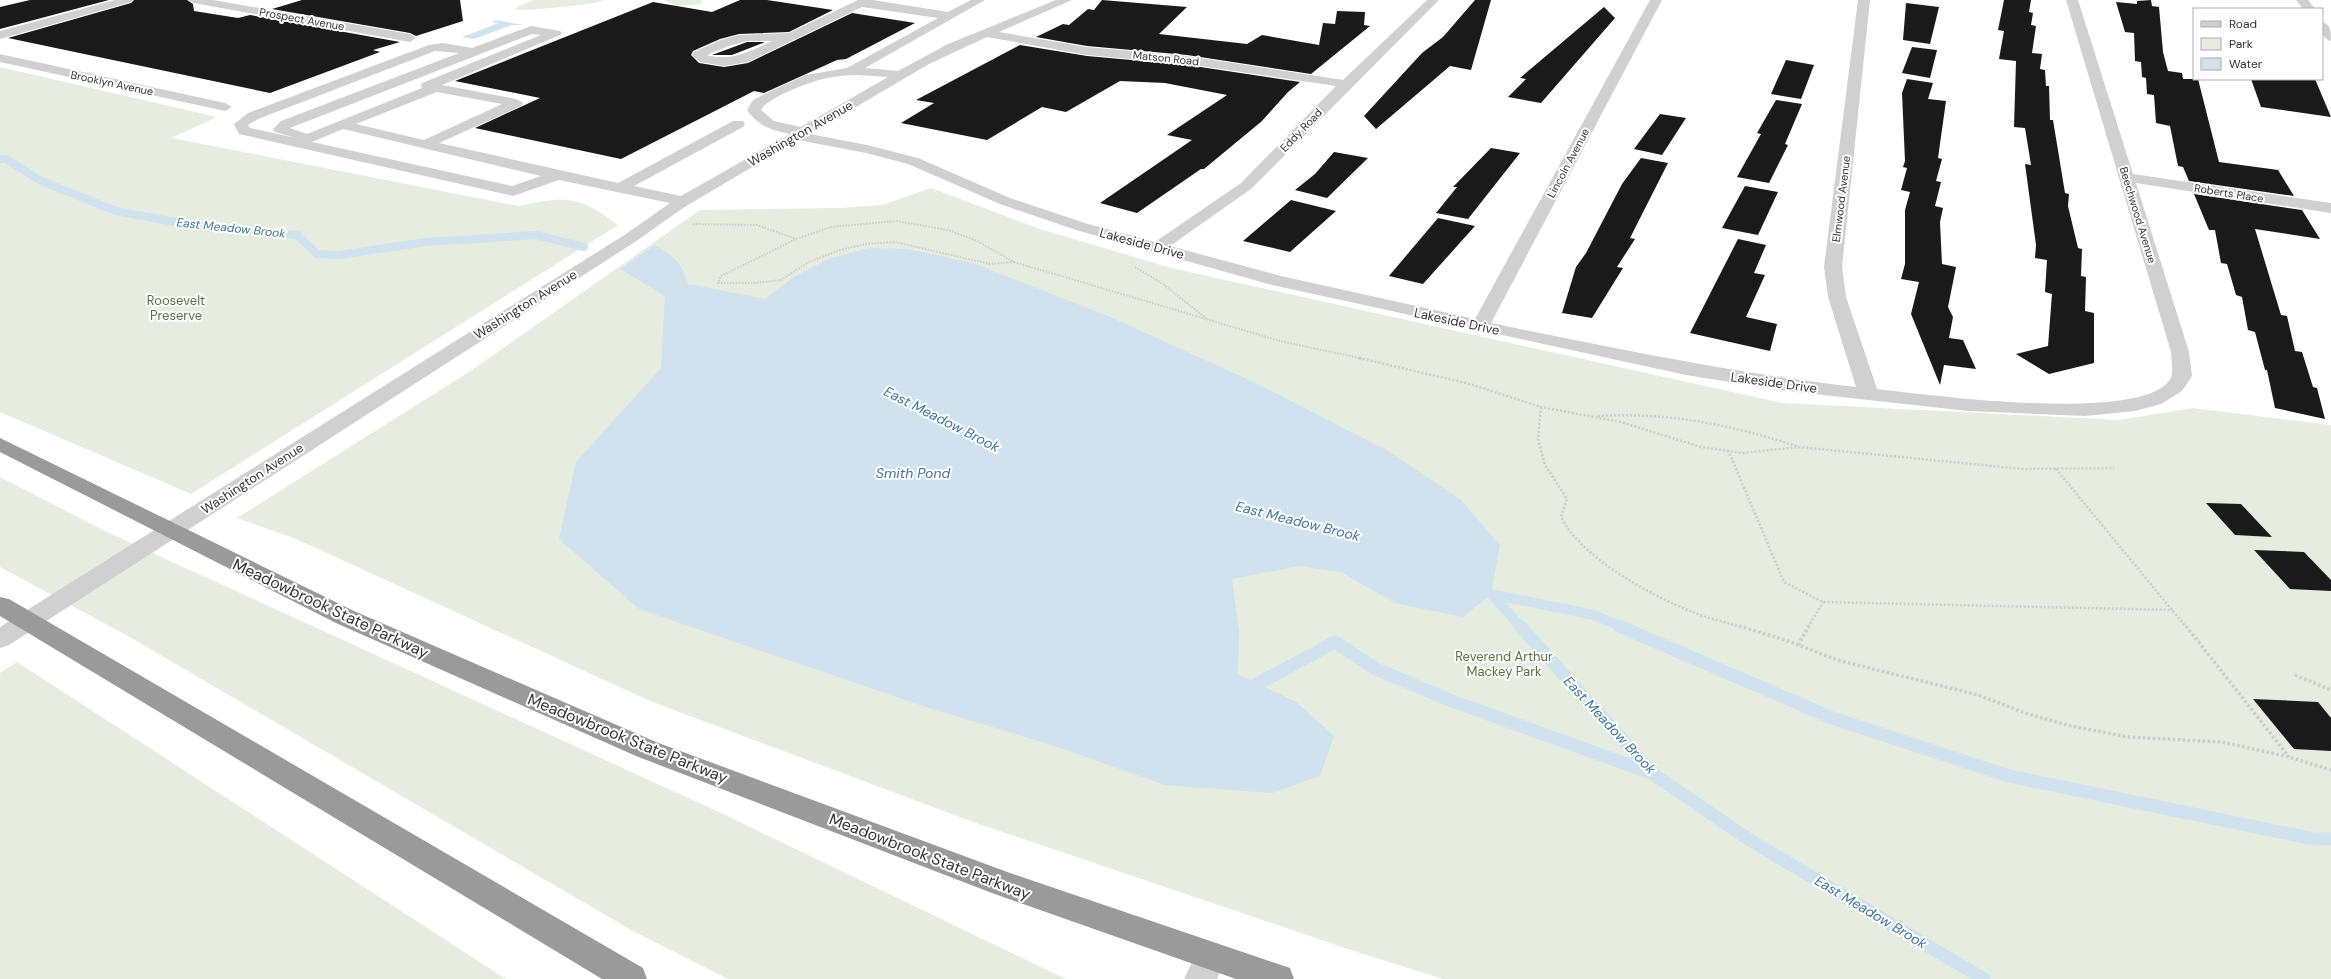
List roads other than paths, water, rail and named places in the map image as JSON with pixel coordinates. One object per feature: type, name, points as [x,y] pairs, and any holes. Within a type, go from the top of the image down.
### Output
[{"type":"highway","name":"Meadowbrook State Parkway","points":[[0,444],[345,618],[646,749],[1003,884],[1206,968],[1278,979]]},
{"type":"highway","points":[[0,605],[631,979]]},
{"type":"street","points":[[0,36],[127,0]]},
{"type":"street","name":"Prospect Avenue","points":[[194,0],[410,38]]},
{"type":"street","points":[[955,0],[977,1]]},
{"type":"street","name":"Washington Avenue","points":[[0,639],[683,201],[801,134],[900,75],[952,47],[1066,0]]},
{"type":"street","name":"Eddy Road","points":[[1158,247],[1246,186],[1346,84],[1434,0]]},
{"type":"street","name":"Lincoln Avenue","points":[[1480,326],[1656,0]]},
{"type":"street","name":"Elmwood Avenue","points":[[1864,0],[1833,267],[1837,297],[1868,393]]},
{"type":"street","name":"Beechwood Avenue","points":[[2072,0],[2180,352],[2182,376],[2175,387],[2154,400],[2135,406]]},
{"type":"street","points":[[2302,0],[2309,8]]},
{"type":"street","points":[[852,70],[977,1]]},
{"type":"street","points":[[791,36],[775,39],[756,37],[740,38],[698,55],[704,59],[731,61],[744,59],[864,2],[950,16]]},
{"type":"street","points":[[2323,26],[2331,37]]},
{"type":"street","points":[[296,143],[342,125],[556,33],[532,30],[286,124],[280,129],[284,132],[311,137]]},
{"type":"street","name":"Matson Road","points":[[986,33],[1087,51],[1187,60],[1346,84]]},
{"type":"street","points":[[473,52],[443,47],[433,48],[254,116],[241,124],[244,131],[513,191],[557,175]]},
{"type":"street","name":"Brooklyn Avenue","points":[[0,58],[225,107]]},
{"type":"street","points":[[852,70],[900,75]]},
{"type":"street","name":"Lakeside Drive","points":[[852,70],[813,76],[758,103],[754,110],[758,119],[801,134],[913,161],[1005,202],[1114,236],[1278,281],[1480,326],[1686,369],[1787,386],[1868,393],[1968,405],[2085,410],[2135,406]]},
{"type":"street","points":[[399,80],[516,103],[426,144]]},
{"type":"street","points":[[620,188],[738,124]]},
{"type":"street","points":[[342,125],[557,175],[683,201]]},
{"type":"street","name":"Roberts Place","points":[[2126,177],[2331,208]]},
{"type":"water","points":[[496,20],[523,25],[512,25],[474,39],[462,37],[499,23],[492,22]]},
{"type":"water","name":"Smith Pond","points":[[655,245],[668,253],[680,265],[688,284],[765,299],[795,276],[831,258],[869,248],[908,249],[973,263],[1108,316],[1258,384],[1388,451],[1461,500],[1500,545],[1491,594],[1463,617],[1395,603],[1341,572],[1299,566],[1232,579],[1239,631],[1238,674],[1296,702],[1334,736],[1320,776],[1272,793],[1165,785],[1058,747],[923,706],[639,609],[559,539],[576,462],[661,368],[665,296],[620,269]]},
{"type":"waterway","name":"East Meadow Brook","points":[[0,159],[6,159],[41,181],[116,211],[191,225],[297,235],[317,254],[339,255],[426,242],[536,235],[584,247]]},
{"type":"waterway","name":"East Meadow Brook","points":[[1480,589],[1491,594]]},
{"type":"waterway","points":[[1491,594],[1594,615],[1622,627]]},
{"type":"waterway","name":"East Meadow Brook","points":[[1491,594],[1521,627]]},
{"type":"waterway","name":"East Meadow Brook","points":[[1520,626],[1653,774],[1753,842],[1984,979]]},
{"type":"waterway","points":[[1619,626],[1832,718],[2009,776],[2314,839],[2331,839]]},
{"type":"waterway","points":[[1246,690],[1335,642],[1376,669],[1452,701],[1651,773]]},
{"type":"park label","name":"Roosevelt Preserve","points":[[176,308]]},
{"type":"park label","name":"Reverend Arthur Mackey Park","points":[[1504,664]]}]
